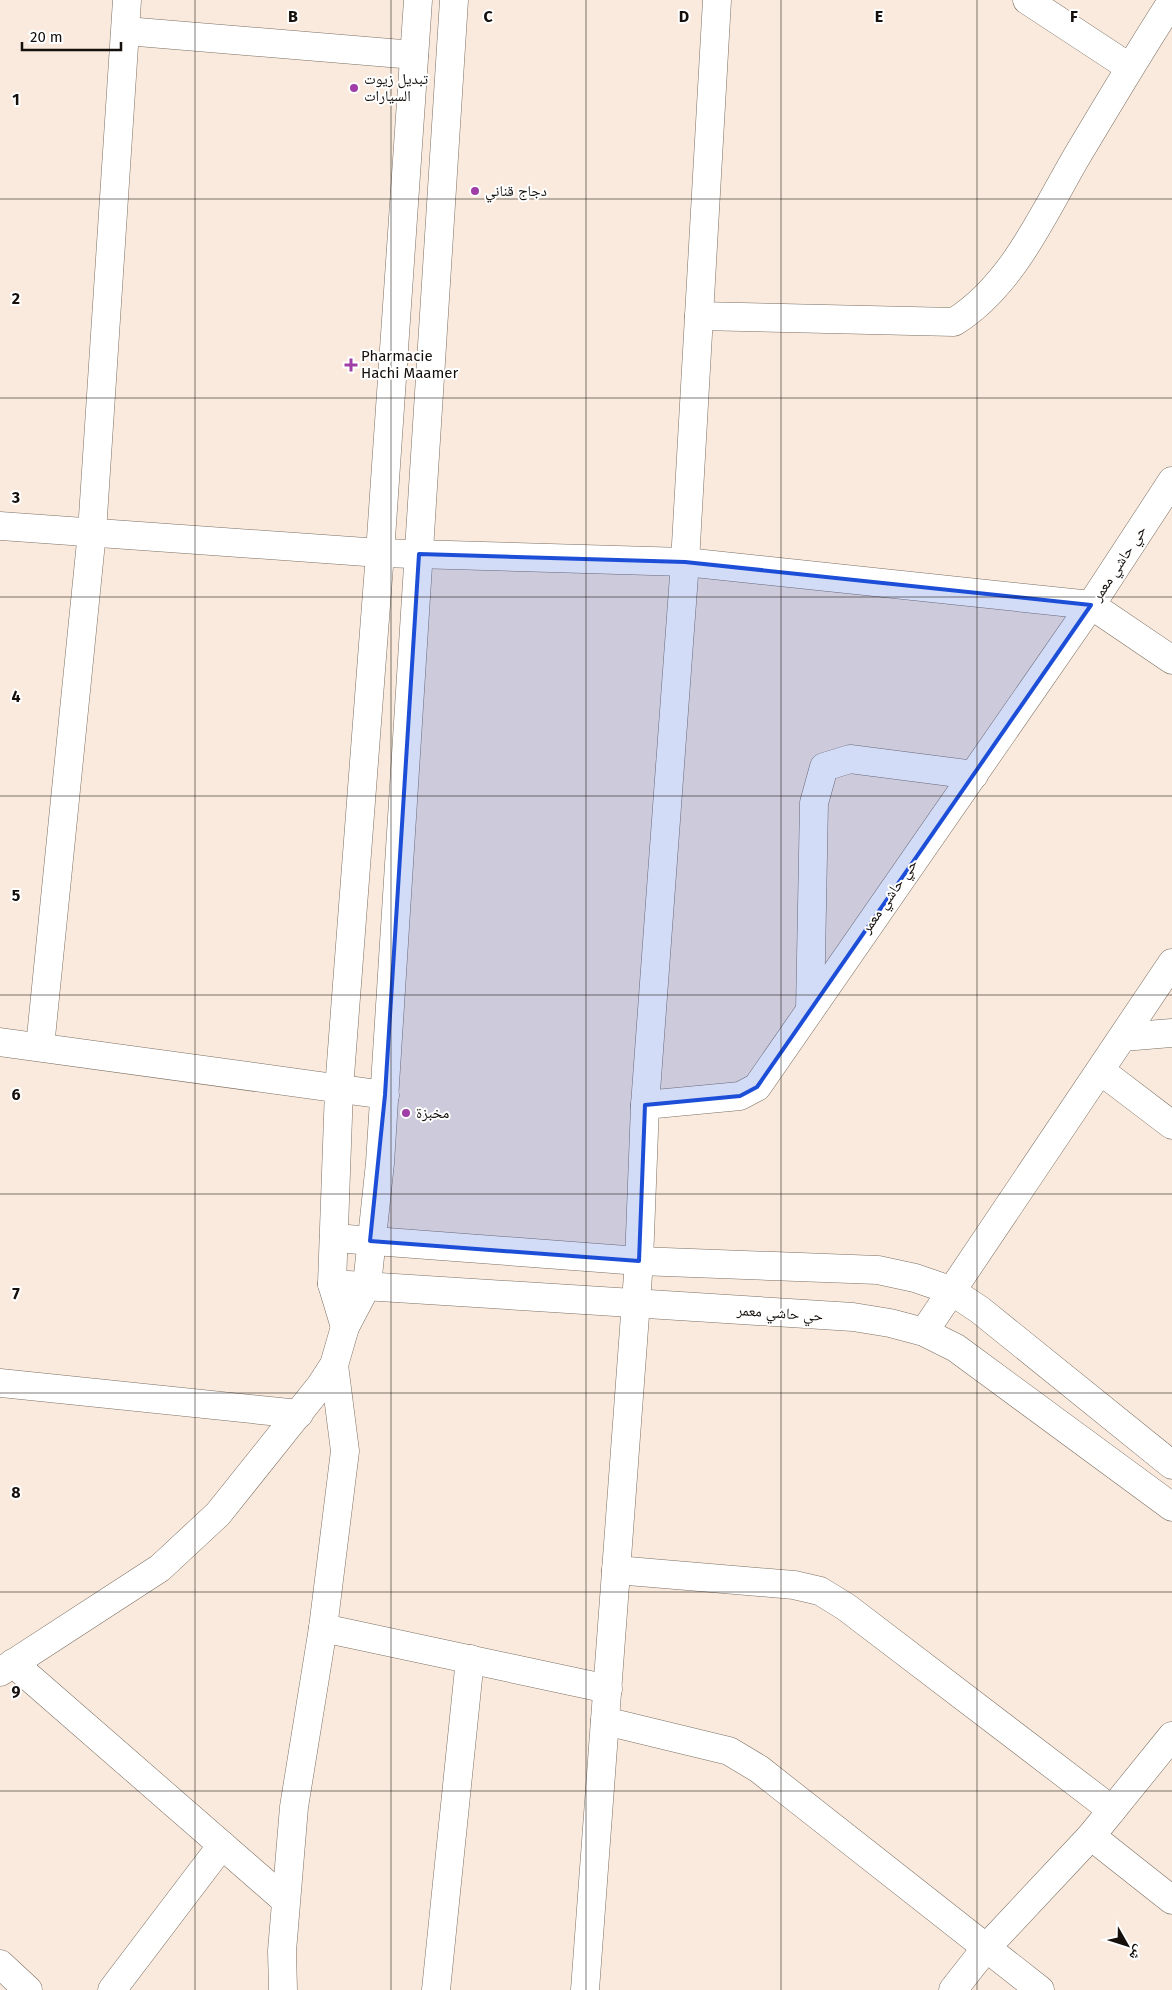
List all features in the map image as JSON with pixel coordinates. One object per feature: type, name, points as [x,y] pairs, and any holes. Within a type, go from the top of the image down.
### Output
[{"type":"street","points":[[40,1047],[92,532],[127,0]]},
{"type":"street","points":[[345,1327],[332,1284],[339,1089],[380,553],[418,0]]},
{"type":"street","points":[[285,1900],[222,1845],[7,1667],[160,1568],[218,1514],[299,1414],[334,1365],[345,1327],[367,1285],[385,1095],[454,0]]},
{"type":"street","points":[[585,1990],[639,1261],[645,1106],[685,562],[718,0]]},
{"type":"street","points":[[1026,0],[1129,67]]},
{"type":"street","points":[[699,316],[954,322],[975,309],[994,289],[1018,257],[1129,67],[1172,0]]},
{"type":"street","points":[[126,31],[414,55]]},
{"type":"street","name":"حي حاشي معمر","points":[[645,1106],[740,1096],[757,1087],[1091,605],[1172,481]]},
{"type":"street","points":[[0,526],[380,553],[685,562],[1091,605],[1172,660]]},
{"type":"street","points":[[810,1010],[814,803],[824,767],[850,759],[974,775]]},
{"type":"street","points":[[924,1332],[950,1290],[1101,1071],[1172,963]]},
{"type":"street","points":[[1123,1037],[1172,1033]]},
{"type":"street","points":[[0,1042],[385,1095]]},
{"type":"street","points":[[1101,1071],[1172,1125]]},
{"type":"street","points":[[334,1238],[639,1261],[878,1270],[915,1278],[950,1290],[980,1310],[1172,1465]]},
{"type":"street","name":"حي حاشي معمر","points":[[332,1284],[853,1318],[890,1323],[924,1332],[956,1348],[1172,1507]]},
{"type":"street","points":[[283,1990],[285,1900],[294,1807],[323,1628],[345,1451],[334,1365]]},
{"type":"street","points":[[0,1383],[299,1414]]},
{"type":"street","points":[[616,1570],[794,1585],[820,1591],[846,1607],[1112,1810]]},
{"type":"street","points":[[323,1628],[608,1689]]},
{"type":"street","points":[[436,1990],[470,1659]]},
{"type":"street","points":[[605,1721],[730,1751],[759,1769],[1040,1990]]},
{"type":"street","points":[[953,1990],[986,1948],[1091,1836],[1172,1736]]},
{"type":"street","points":[[1091,1836],[1172,1900]]},
{"type":"street","points":[[112,1990],[222,1845]]},
{"type":"street","points":[[0,1964],[28,1990]]},
{"type":"highlighted area","points":[[419,554],[685,562],[1091,605],[757,1087],[740,1096],[645,1105],[639,1261],[370,1241],[385,1095]]},
{"type":"place","name":"تبديل زيوت السيارات","points":[[354,88]]},
{"type":"place","name":"دجاج قناني","points":[[475,191]]},
{"type":"place","name":"Pharmacie Hachi Maamer","points":[[351,365]]},
{"type":"place","name":"مخبزة","points":[[406,1113]]}]
